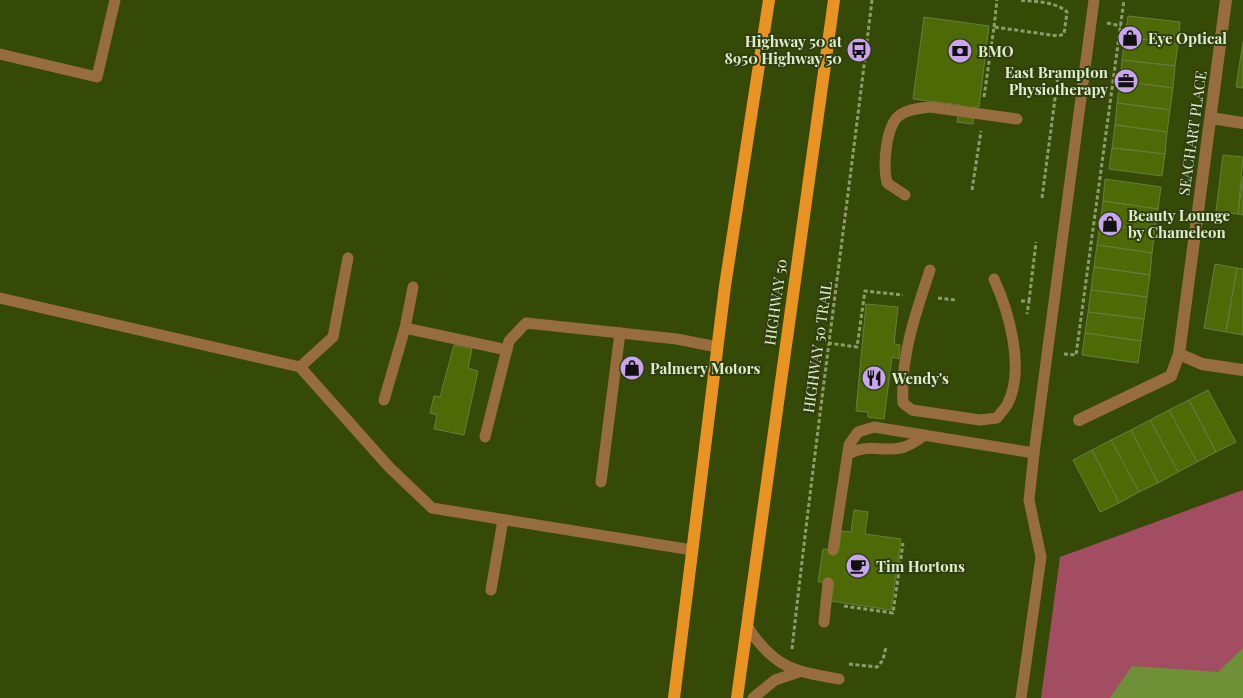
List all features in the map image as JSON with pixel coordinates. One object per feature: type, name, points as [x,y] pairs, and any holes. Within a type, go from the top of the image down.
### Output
[{"type":"main road","points":[[674,698],[717,347],[742,162],[769,0]]},
{"type":"main road","name":"HIGHWAY 50","points":[[737,698],[834,0]]},
{"type":"street","name":"SEACHART PLACE","points":[[1079,420],[1171,376],[1179,354],[1226,0]]},
{"type":"street","points":[[1210,118],[1243,123]]},
{"type":"street","points":[[1179,354],[1202,364],[1243,370]]},
{"type":"lane","points":[[0,54],[97,77],[115,0]]},
{"type":"lane","points":[[1021,698],[1041,557],[1029,500],[1094,0]]},
{"type":"lane","points":[[905,195],[887,183],[884,170],[891,127],[900,115],[916,108],[930,107],[1017,119]]},
{"type":"lane","points":[[300,367],[333,338],[348,258]]},
{"type":"lane","points":[[930,270],[911,325],[902,390],[903,403],[912,410],[922,412],[980,420],[997,418],[1008,403],[1014,385],[1017,364],[1005,302],[994,279]]},
{"type":"lane","points":[[384,400],[405,328],[413,287]]},
{"type":"lane","points":[[0,298],[300,367],[389,466],[432,508],[692,550]]},
{"type":"lane","points":[[485,437],[509,341],[526,323],[677,339],[717,347]]},
{"type":"lane","points":[[405,328],[507,350]]},
{"type":"lane","points":[[601,482],[620,333]]},
{"type":"lane","points":[[833,550],[848,454],[853,438],[866,428],[874,427],[1034,453]]},
{"type":"lane","points":[[848,454],[866,447],[899,448],[908,446],[925,435]]},
{"type":"lane","points":[[491,590],[503,520]]},
{"type":"lane","points":[[824,622],[828,583]]},
{"type":"lane","points":[[747,626],[774,659],[794,669],[840,679]]},
{"type":"lane","points":[[753,698],[774,680],[794,669]]},
{"type":"path","name":"HIGHWAY 50 TRAIL","points":[[794,669],[797,601],[872,0]]},
{"type":"path","points":[[983,105],[997,0]]},
{"type":"path","points":[[994,27],[1058,36],[1064,34],[1067,12],[1055,4],[1020,0]]},
{"type":"path","points":[[1063,359],[1064,353],[1076,355],[1124,0]]},
{"type":"path","points":[[1066,18],[1071,19]]},
{"type":"path","points":[[1107,23],[1121,26]]},
{"type":"path","points":[[1042,198],[1059,68]]},
{"type":"path","points":[[972,190],[981,126]]},
{"type":"path","points":[[1029,301],[1036,242]]},
{"type":"path","points":[[828,343],[857,347],[865,291],[911,295]]},
{"type":"path","points":[[934,298],[956,300]]},
{"type":"path","points":[[836,605],[893,613],[903,543]]},
{"type":"path","points":[[797,601],[806,602]]},
{"type":"shaded area","points":[[1243,490],[1243,698],[1041,698],[1060,557]]},
{"type":"shaded area","points":[[1243,648],[1243,698],[1110,698],[1132,666],[1218,672]]},
{"type":"building","points":[[1128,16],[1180,22],[1178,44],[1125,37]]},
{"type":"building","points":[[924,17],[989,26],[979,107],[975,107],[973,124],[957,122],[960,105],[913,99]]},
{"type":"building","points":[[1125,37],[1178,44],[1175,66],[1122,60]]},
{"type":"building","points":[[1243,42],[1243,88],[1236,87]]},
{"type":"building","points":[[1122,60],[1175,66],[1173,88],[1120,81]]},
{"type":"building","points":[[1120,81],[1173,88],[1170,110],[1117,103]]},
{"type":"building","points":[[1117,103],[1170,110],[1167,132],[1115,125]]},
{"type":"building","points":[[1115,125],[1167,132],[1165,154],[1112,148]]},
{"type":"building","points":[[1112,148],[1165,154],[1162,176],[1109,169]]},
{"type":"building","points":[[1223,155],[1243,157],[1238,214],[1216,211]]},
{"type":"building","points":[[1243,176],[1243,215],[1238,214]]},
{"type":"building","points":[[1105,179],[1161,187],[1158,209],[1103,201]]},
{"type":"building","points":[[1103,201],[1158,209],[1155,231],[1100,224]]},
{"type":"building","points":[[1100,224],[1155,231],[1152,253],[1097,245]]},
{"type":"building","points":[[1097,245],[1152,253],[1150,275],[1094,267]]},
{"type":"building","points":[[1215,264],[1237,268],[1226,332],[1204,328]]},
{"type":"building","points":[[1094,267],[1150,275],[1147,297],[1091,290]]},
{"type":"building","points":[[1237,268],[1243,269],[1243,335],[1226,332]]},
{"type":"building","points":[[1091,290],[1147,297],[1144,319],[1088,312]]},
{"type":"building","name":"Wendy's","points":[[866,304],[898,307],[894,344],[900,345],[899,359],[892,357],[884,419],[868,417],[868,412],[856,411]]},
{"type":"building","points":[[1088,312],[1144,319],[1141,341],[1085,333]]},
{"type":"building","points":[[1085,333],[1141,341],[1138,363],[1082,355]]},
{"type":"building","points":[[454,345],[472,349],[468,368],[478,371],[464,435],[434,429],[437,415],[430,413],[434,396],[440,397]]},
{"type":"building","points":[[1208,390],[1236,442],[1216,452],[1189,400]]},
{"type":"building","points":[[1189,400],[1216,452],[1197,462],[1169,410]]},
{"type":"building","points":[[1169,410],[1197,462],[1178,472],[1150,420]]},
{"type":"building","points":[[1150,420],[1178,472],[1158,483],[1131,430]]},
{"type":"building","points":[[1131,430],[1158,483],[1139,492],[1111,440]]},
{"type":"building","points":[[1111,440],[1139,492],[1119,503],[1092,450]]},
{"type":"building","points":[[1092,450],[1119,503],[1100,512],[1073,460]]},
{"type":"building","name":"Tim Hortons","points":[[854,510],[868,512],[865,534],[901,539],[891,610],[831,601],[834,583],[818,582],[823,549],[839,550],[841,531],[851,532]]},
{"type":"place","name":"Eye Optical","points":[[1130,38]]},
{"type":"place","name":"Highway 50 at 8950 Highway 50","points":[[859,50]]},
{"type":"place","name":"BMO","points":[[960,51]]},
{"type":"place","name":"East Brampton Physiotherapy","points":[[1126,81]]},
{"type":"place","name":"Beauty Lounge by Chameleon","points":[[1110,224]]},
{"type":"place","name":"Palmery Motors","points":[[632,368]]},
{"type":"place","name":"Wendy's","points":[[874,378]]},
{"type":"place","name":"Tim Hortons","points":[[858,566]]}]
